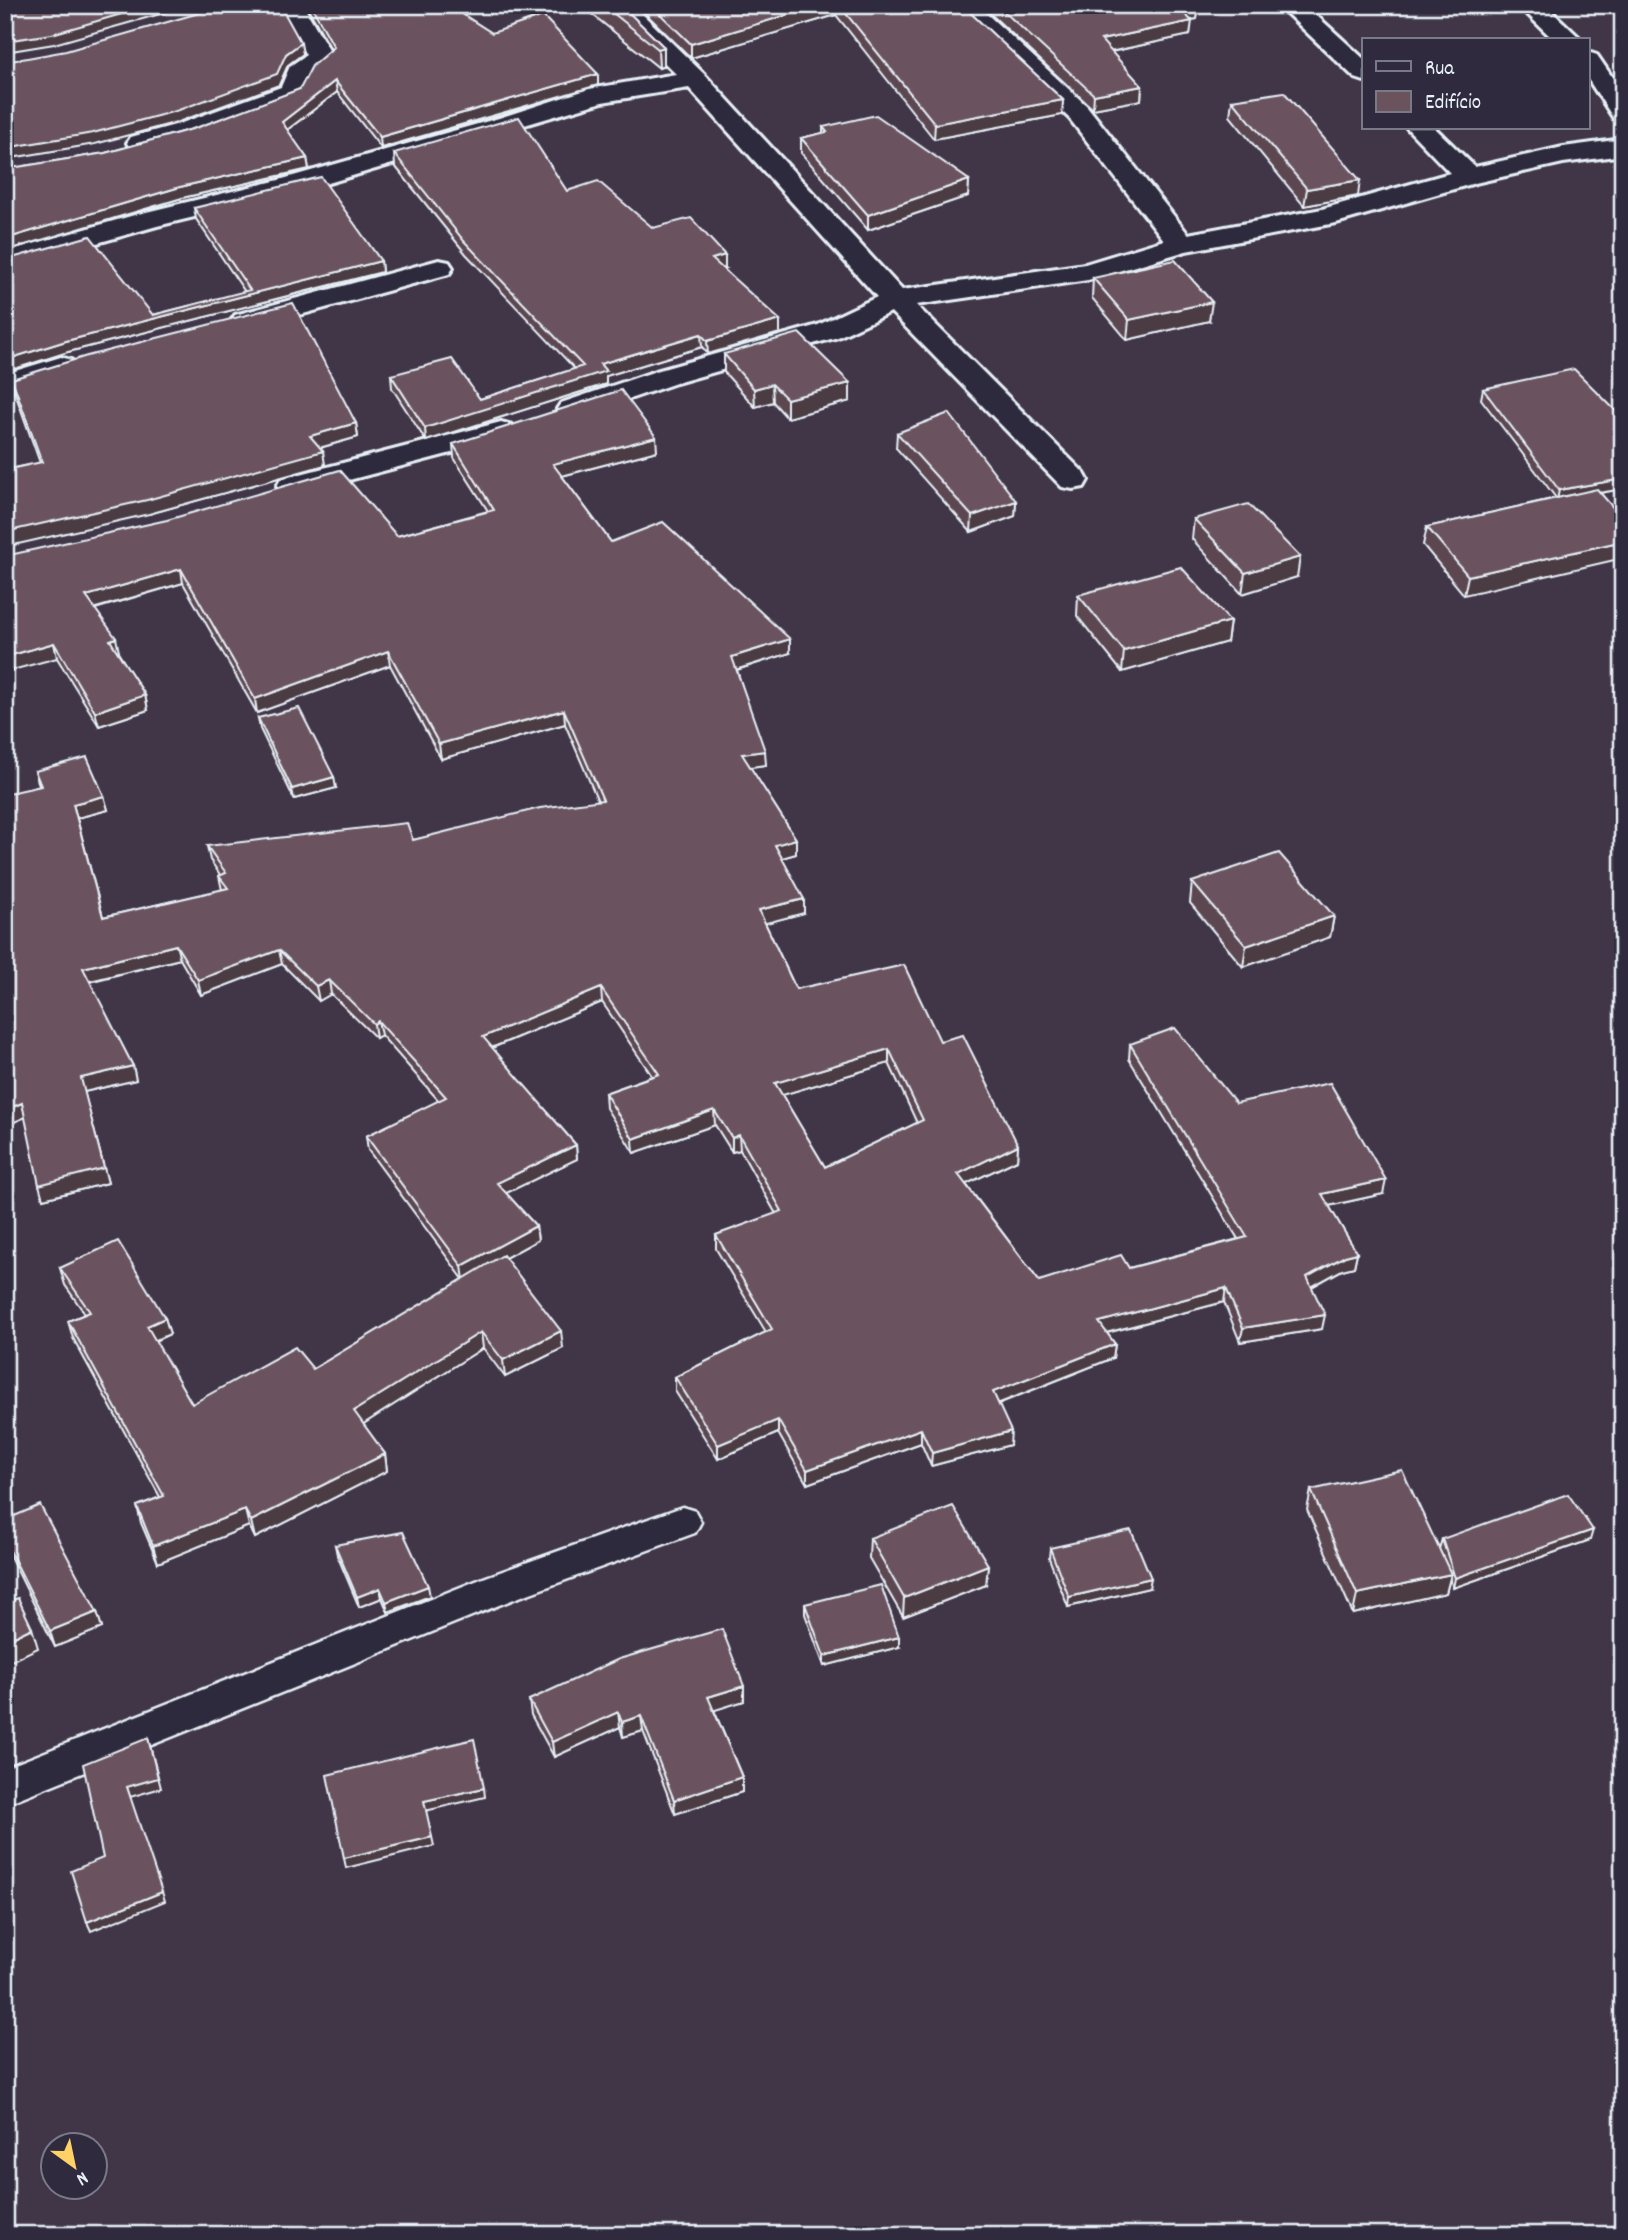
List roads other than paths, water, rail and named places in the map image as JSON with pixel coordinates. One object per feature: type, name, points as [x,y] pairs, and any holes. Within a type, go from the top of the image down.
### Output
[{"type":"street","points":[[110,151],[188,130],[292,92],[299,71],[320,57],[300,18],[290,5]]},
{"type":"street","points":[[962,5],[1078,112],[1181,244]]},
{"type":"street","points":[[1290,5],[1362,71]]},
{"type":"street","points":[[1530,5],[1567,38]]},
{"type":"street","points":[[618,6],[695,79],[895,300],[1073,480]]},
{"type":"street","points":[[1590,63],[1623,113]]},
{"type":"street","points":[[5,261],[148,220],[276,189],[407,150],[508,124],[598,95],[695,79]]},
{"type":"street","points":[[1422,130],[1469,176]]},
{"type":"street","points":[[271,492],[447,447],[666,377],[828,331],[895,300],[1088,272],[1181,244],[1326,218],[1469,176],[1563,155],[1623,147]]},
{"type":"street","points":[[219,328],[439,268]]},
{"type":"street","points":[[5,384],[91,358]]},
{"type":"lane","points":[[5,1786],[500,1588],[682,1522]]}]
